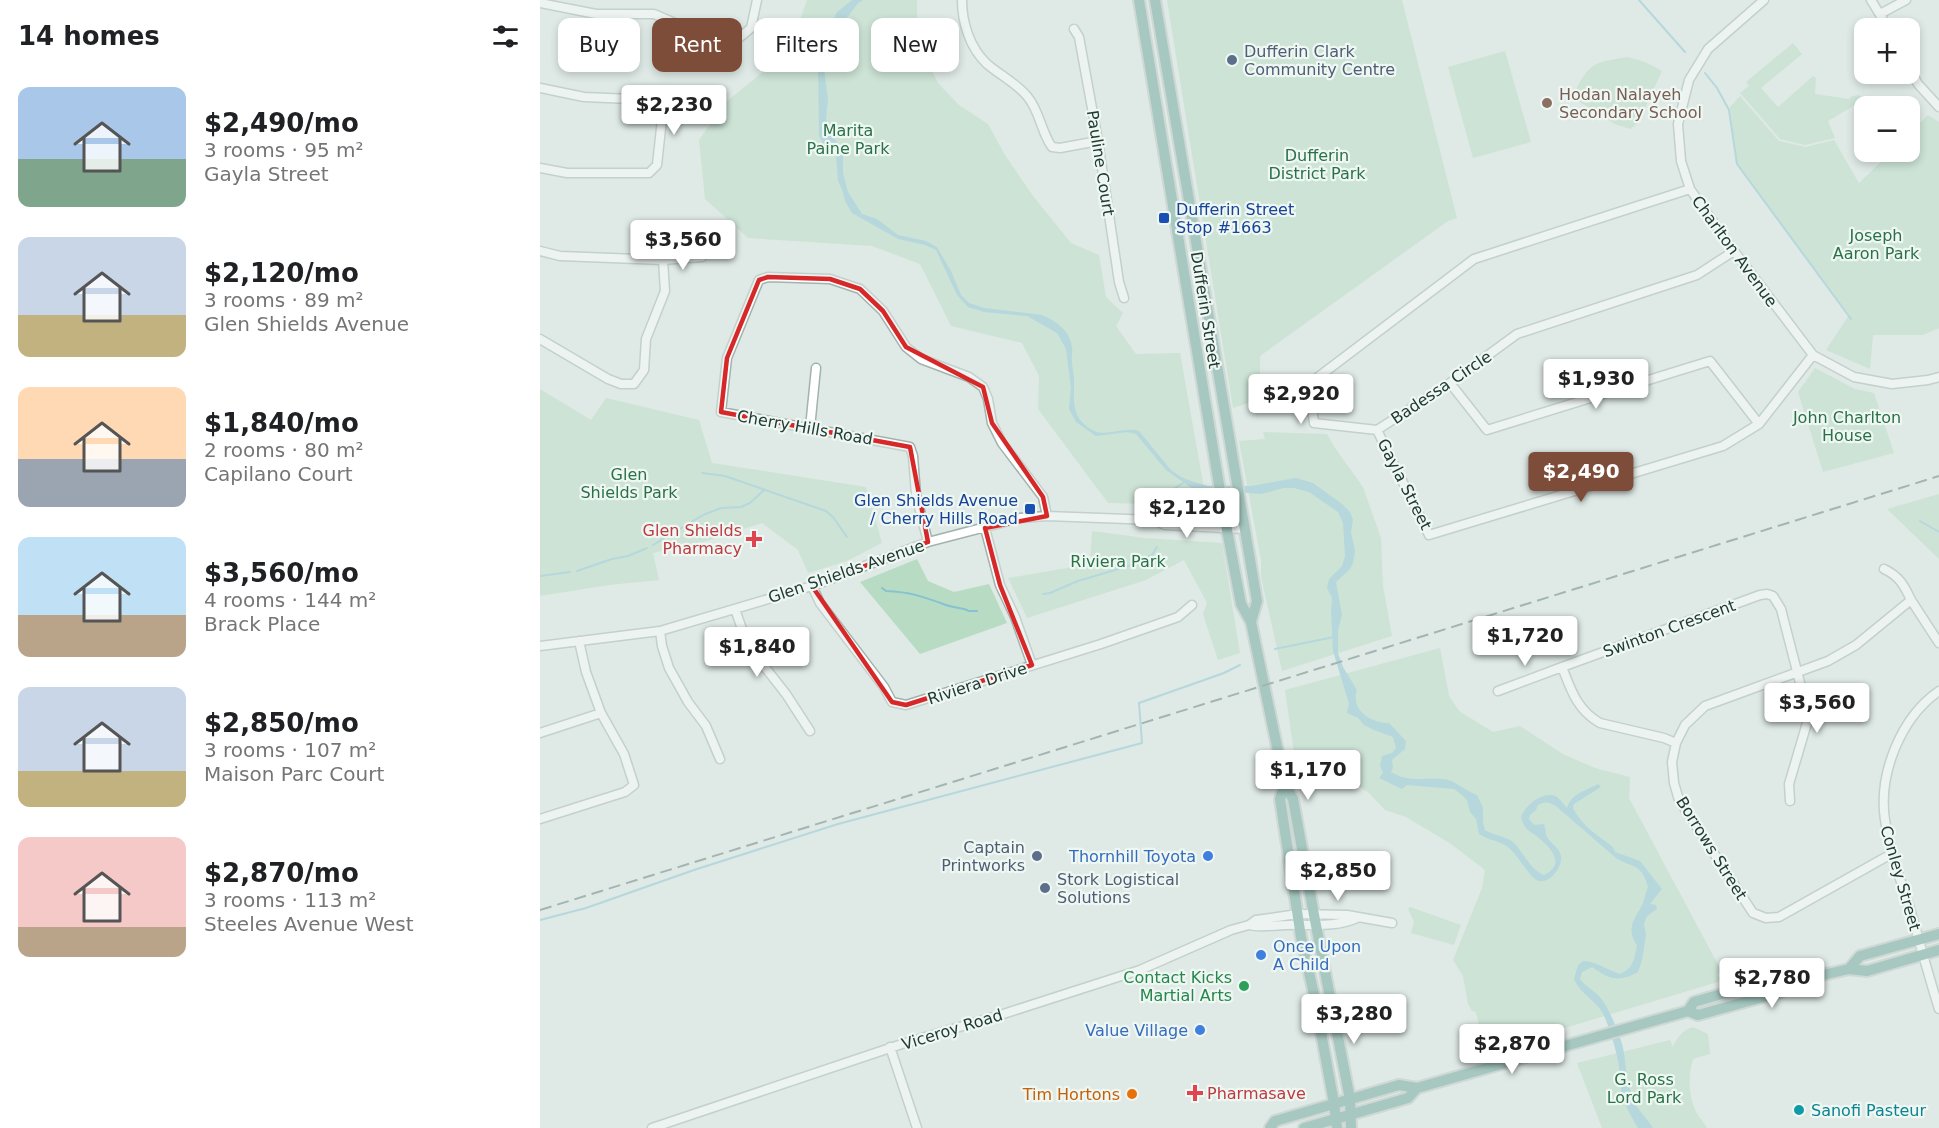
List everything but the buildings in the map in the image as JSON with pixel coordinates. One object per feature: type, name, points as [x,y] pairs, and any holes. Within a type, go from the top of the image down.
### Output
[{"type":"main road","name":"Dufferin Street","points":[[1139,0],[1225,523],[1241,604],[1251,622],[1285,785],[1293,799],[1350,1099],[1351,1128]]},
{"type":"main road","name":"Dufferin Street","points":[[1155,0],[1257,601],[1251,622]]},
{"type":"main road","name":"Dufferin Street","points":[[1285,785],[1280,799],[1298,920],[1337,1123]]},
{"type":"main road","points":[[1849,969],[1860,956],[1939,934]]},
{"type":"main road","points":[[1688,1011],[1694,1002],[1773,979],[1788,983],[1849,969],[1867,971],[1939,950]]},
{"type":"main road","points":[[1270,1128],[1275,1122],[1334,1103],[1399,1085],[1418,1088],[1688,1011],[1698,1015],[1781,992],[1788,983]]},
{"type":"main road","points":[[1734,991],[1737,1003]]},
{"type":"main road","points":[[1304,1128],[1337,1123],[1351,1114],[1408,1098],[1418,1088]]},
{"type":"street","points":[[540,3],[596,14],[654,14],[719,42],[733,43],[751,28],[758,0]]},
{"type":"street","points":[[962,0],[965,28],[979,55],[1027,96],[1034,106],[1052,147],[1060,148],[1098,141]]},
{"type":"street","name":"Charlton Avenue","points":[[1764,0],[1708,50],[1689,80],[1678,124],[1681,161],[1690,189],[1813,355],[1854,377],[1892,384],[1939,377]]},
{"type":"street","points":[[1871,0],[1882,18]]},
{"type":"street","points":[[1880,14],[1906,0]]},
{"type":"street","name":"Pauline Court","points":[[1074,29],[1079,37],[1098,141],[1119,282],[1124,298]]},
{"type":"street","points":[[1917,84],[1939,107]]},
{"type":"street","points":[[540,88],[584,97],[654,100],[663,110],[657,165],[649,173],[567,173],[540,168]]},
{"type":"street","name":"Badessa Circle","points":[[1690,189],[1474,259],[1308,384],[1314,423],[1377,430],[1450,383],[1516,334],[1697,275],[1734,251]]},
{"type":"street","points":[[540,251],[560,256],[663,260],[702,257]]},
{"type":"street","points":[[540,339],[608,380],[621,384],[634,384],[644,370],[646,339],[665,291],[663,260]]},
{"type":"street","name":"Cherry Hills Road","points":[[928,542],[916,495],[914,456],[910,447],[721,412],[727,358],[759,280],[768,277],[830,279],[860,289],[883,311],[906,347],[921,359],[969,376],[983,387],[988,399],[992,423],[1002,442],[1043,497],[1047,516]]},
{"type":"street","name":"Gayla Street","points":[[1377,430],[1430,535],[1723,446],[1759,424],[1813,355]]},
{"type":"street","points":[[1450,383],[1487,430],[1710,361],[1759,424]]},
{"type":"street","points":[[810,428],[816,368]]},
{"type":"street","name":"Glen Shields Avenue","points":[[540,646],[660,631],[813,586],[928,542],[1020,518],[1047,516],[1154,520],[1166,516],[1243,523]]},
{"type":"street","points":[[986,528],[1000,585],[1015,617],[1032,665]]},
{"type":"street","points":[[1884,569],[1901,580],[1939,643]]},
{"type":"street","name":"Riviera Drive","points":[[813,586],[820,603],[884,687],[892,702],[906,705],[1178,617],[1192,605]]},
{"type":"street","name":"Swinton Crescent","points":[[1562,667],[1767,594],[1773,596],[1781,609],[1797,671]]},
{"type":"street","name":"Borrows Street","points":[[1893,853],[1779,917],[1766,918],[1753,913],[1679,800],[1674,783],[1672,762],[1676,743],[1685,725],[1705,706],[1828,661],[1856,645],[1911,600]]},
{"type":"street","points":[[735,609],[753,652],[786,694],[810,731]]},
{"type":"street","points":[[660,631],[669,668],[688,702],[706,726],[720,759]]},
{"type":"street","points":[[540,819],[625,792],[634,785],[624,754],[601,713],[586,672],[579,641]]},
{"type":"street","points":[[1498,691],[1562,667],[1574,699],[1591,718],[1600,723],[1676,743]]},
{"type":"street","points":[[1790,801],[1789,784],[1808,714],[1797,671]]},
{"type":"street","name":"Conley Street","points":[[1939,691],[1928,699],[1908,722],[1892,756],[1885,786],[1884,818],[1939,1009]]},
{"type":"street","points":[[540,733],[601,713]]},
{"type":"street","name":"Viceroy Road","points":[[652,1128],[890,1047],[1140,970],[1231,930],[1249,925],[1256,920],[1347,922],[1357,918],[1392,923]]},
{"type":"street","points":[[890,1047],[917,1128]]},
{"type":"highlighted area","points":[[768,277],[830,279],[860,289],[883,311],[906,347],[983,387],[992,423],[1043,497],[1047,516],[985,528],[1000,585],[1032,665],[906,705],[892,702],[812,586],[928,542],[910,447],[721,412],[727,358],[759,280]]},
{"type":"green space","name":"Marita Paine Park","points":[[807,0],[917,0],[917,18],[871,18],[871,72],[932,72],[938,83],[959,105],[988,124],[1005,155],[1033,196],[1071,243],[1099,255],[1106,297],[1123,313],[1116,326],[1136,354],[1180,353],[1207,505],[1108,503],[1038,409],[1039,376],[1022,343],[951,326],[920,264],[872,246],[748,238],[705,199],[699,140],[726,102],[763,72],[859,72],[859,18],[801,18]]},
{"type":"green space","name":"Dufferin District Park","points":[[1167,0],[1402,0],[1457,218],[1448,221],[1260,356],[1260,399],[1233,408]]},
{"type":"green space","points":[[1793,43],[1802,54],[1761,88],[1778,107],[1813,76],[1816,78],[1815,94],[1849,99],[1852,96],[1860,95],[1860,96],[1854,96],[1854,106],[1828,121],[1835,138],[1805,145],[1780,139],[1740,93],[1749,86],[1746,82]]},
{"type":"green space","points":[[1505,51],[1531,142],[1473,158],[1448,67]]},
{"type":"green space","points":[[1628,57],[1645,62],[1662,71],[1638,123],[1630,129],[1615,124],[1572,97],[1583,77],[1593,66]]},
{"type":"green space","name":"Joseph Aaron Park","points":[[1740,96],[1779,141],[1806,147],[1834,140],[1859,183],[1881,162],[1920,162],[1920,123],[1928,115],[1939,122],[1939,328],[1923,335],[1873,335],[1870,369],[1826,350],[1849,315],[1736,162],[1730,107]]},
{"type":"green space","name":"John Charlton House","points":[[1815,368],[1855,389],[1874,393],[1894,453],[1823,472],[1798,392]]},
{"type":"green space","name":"Glen Shields Park","points":[[540,389],[591,420],[606,398],[699,420],[712,463],[866,487],[882,543],[847,561],[808,573],[798,550],[762,523],[703,542],[653,553],[659,580],[540,596]]},
{"type":"green space","points":[[1263,432],[1327,434],[1363,487],[1381,538],[1383,586],[1392,636],[1282,671],[1261,577],[1261,560],[1239,441],[1265,439]]},
{"type":"green space","points":[[1939,494],[1939,559],[1887,509]]},
{"type":"green space","name":"Riviera Park","points":[[1092,531],[1145,538],[1222,543],[1240,653],[1218,660],[1203,614],[1207,603],[1184,560],[1146,580],[1027,618],[1008,578],[1090,564]]},
{"type":"green space","points":[[917,559],[928,581],[954,592],[989,584],[1007,623],[920,654],[860,582]]},
{"type":"green space","points":[[1440,648],[1449,696],[1459,711],[1493,732],[1520,726],[1563,754],[1595,768],[1630,777],[1629,798],[1722,972],[1718,974],[1721,981],[1485,1052],[1476,1012],[1472,1011],[1468,1004],[1463,976],[1453,960],[1482,888],[1485,870],[1451,844],[1406,817],[1385,810],[1369,793],[1329,766],[1296,767],[1285,690]]},
{"type":"green space","points":[[1410,907],[1461,925],[1454,945],[1411,933],[1414,922],[1408,909]]},
{"type":"green space","name":"G. Ross Lord Park","points":[[1693,1027],[1708,1034],[1710,1054],[1693,1059],[1690,1072],[1693,1106],[1707,1128],[1602,1128],[1577,1063],[1670,1040],[1673,1047],[1681,1034]]},
{"type":"water","points":[[852,0],[863,0],[847,18],[835,18],[836,13]]},
{"type":"water","points":[[818,72],[824,72],[828,99],[826,119],[843,156],[843,173],[848,192],[862,214],[877,219],[898,235],[926,241],[937,247],[961,295],[969,303],[984,308],[1042,315],[1062,327],[1069,337],[1072,348],[1075,408],[1080,420],[1092,430],[1103,433],[1139,431],[1171,470],[1194,482],[1208,486],[1251,486],[1296,478],[1313,483],[1350,512],[1353,520],[1351,532],[1355,551],[1350,569],[1336,582],[1342,615],[1338,630],[1338,653],[1343,667],[1357,690],[1359,709],[1375,721],[1389,723],[1406,741],[1405,749],[1392,760],[1391,772],[1409,778],[1447,780],[1477,795],[1483,808],[1485,830],[1512,841],[1531,866],[1544,875],[1552,869],[1555,857],[1546,845],[1526,828],[1521,818],[1526,809],[1535,800],[1546,795],[1557,797],[1567,808],[1579,793],[1598,784],[1601,787],[1574,804],[1573,808],[1583,822],[1612,846],[1615,852],[1640,861],[1662,889],[1650,904],[1656,905],[1657,909],[1647,916],[1644,924],[1646,935],[1638,972],[1625,978],[1614,978],[1592,967],[1582,972],[1580,979],[1601,998],[1609,1012],[1623,1047],[1633,1098],[1653,1128],[1638,1128],[1629,1112],[1622,1095],[1617,1055],[1605,1018],[1574,979],[1578,965],[1583,961],[1597,964],[1620,974],[1631,966],[1637,945],[1631,931],[1648,887],[1643,874],[1636,867],[1616,858],[1557,807],[1546,803],[1538,805],[1529,819],[1534,825],[1544,824],[1547,837],[1559,850],[1561,861],[1554,875],[1545,881],[1540,881],[1532,876],[1508,847],[1479,834],[1476,819],[1470,812],[1467,800],[1454,789],[1407,785],[1402,789],[1379,778],[1383,773],[1380,766],[1382,756],[1392,753],[1396,748],[1393,737],[1364,725],[1358,718],[1347,713],[1349,704],[1333,651],[1332,598],[1327,588],[1329,579],[1342,566],[1345,556],[1343,523],[1338,512],[1309,492],[1294,488],[1261,494],[1193,489],[1166,470],[1136,434],[1127,432],[1096,436],[1076,422],[1069,409],[1071,388],[1066,349],[1057,333],[1027,316],[984,312],[968,307],[957,295],[936,250],[898,239],[852,213],[838,181],[836,155],[825,147],[819,136]]},
{"type":"waterway","points":[[1639,0],[1685,52]]},
{"type":"waterway","points":[[1705,73],[1717,88],[1729,110],[1737,164],[1851,319]]},
{"type":"waterway","points":[[702,473],[725,476],[826,511],[847,537]]},
{"type":"waterway","points":[[1168,497],[1172,490],[1183,483]]},
{"type":"waterway","points":[[653,545],[703,515],[721,508],[741,507],[750,503],[764,490]]},
{"type":"waterway","points":[[1920,521],[1939,532]]},
{"type":"waterway","points":[[1043,594],[1135,564],[1152,555],[1157,547]]},
{"type":"waterway","points":[[577,571],[647,548]]},
{"type":"waterway","points":[[540,576],[570,572]]},
{"type":"waterway","points":[[882,588],[886,591],[924,597],[949,606],[977,611]]},
{"type":"waterway","points":[[1275,649],[1334,637]]},
{"type":"waterway","points":[[540,920],[586,908],[694,870],[838,824],[1142,743],[1139,703],[1224,673],[1240,665]]},
{"type":"railway","points":[[540,910],[1939,476]]},
{"type":"place","name":"Dufferin Clark Community Centre","points":[[1232,60]]},
{"type":"place","name":"Hodan Nalayeh Secondary School","points":[[1547,103]]},
{"type":"place","name":"Dufferin Street Stop #1663","points":[[1164,218]]},
{"type":"place","name":"Glen Shields Avenue / Cherry Hills Road","points":[[1030,509]]},
{"type":"place","name":"Glen Shields Pharmacy","points":[[754,539]]},
{"type":"place","name":"Captain Printworks","points":[[1037,856]]},
{"type":"place","name":"Thornhill Toyota","points":[[1208,856]]},
{"type":"place","name":"Stork Logistical Solutions","points":[[1045,888]]},
{"type":"place","name":"Once Upon A Child","points":[[1261,955]]},
{"type":"place","name":"Contact Kicks Martial Arts","points":[[1244,986]]},
{"type":"place","name":"Value Village","points":[[1200,1030]]},
{"type":"place","name":"Pharmasave","points":[[1195,1093]]},
{"type":"place","name":"Tim Hortons","points":[[1132,1094]]},
{"type":"place","name":"Sanofi Pasteur","points":[[1799,1110]]}]
